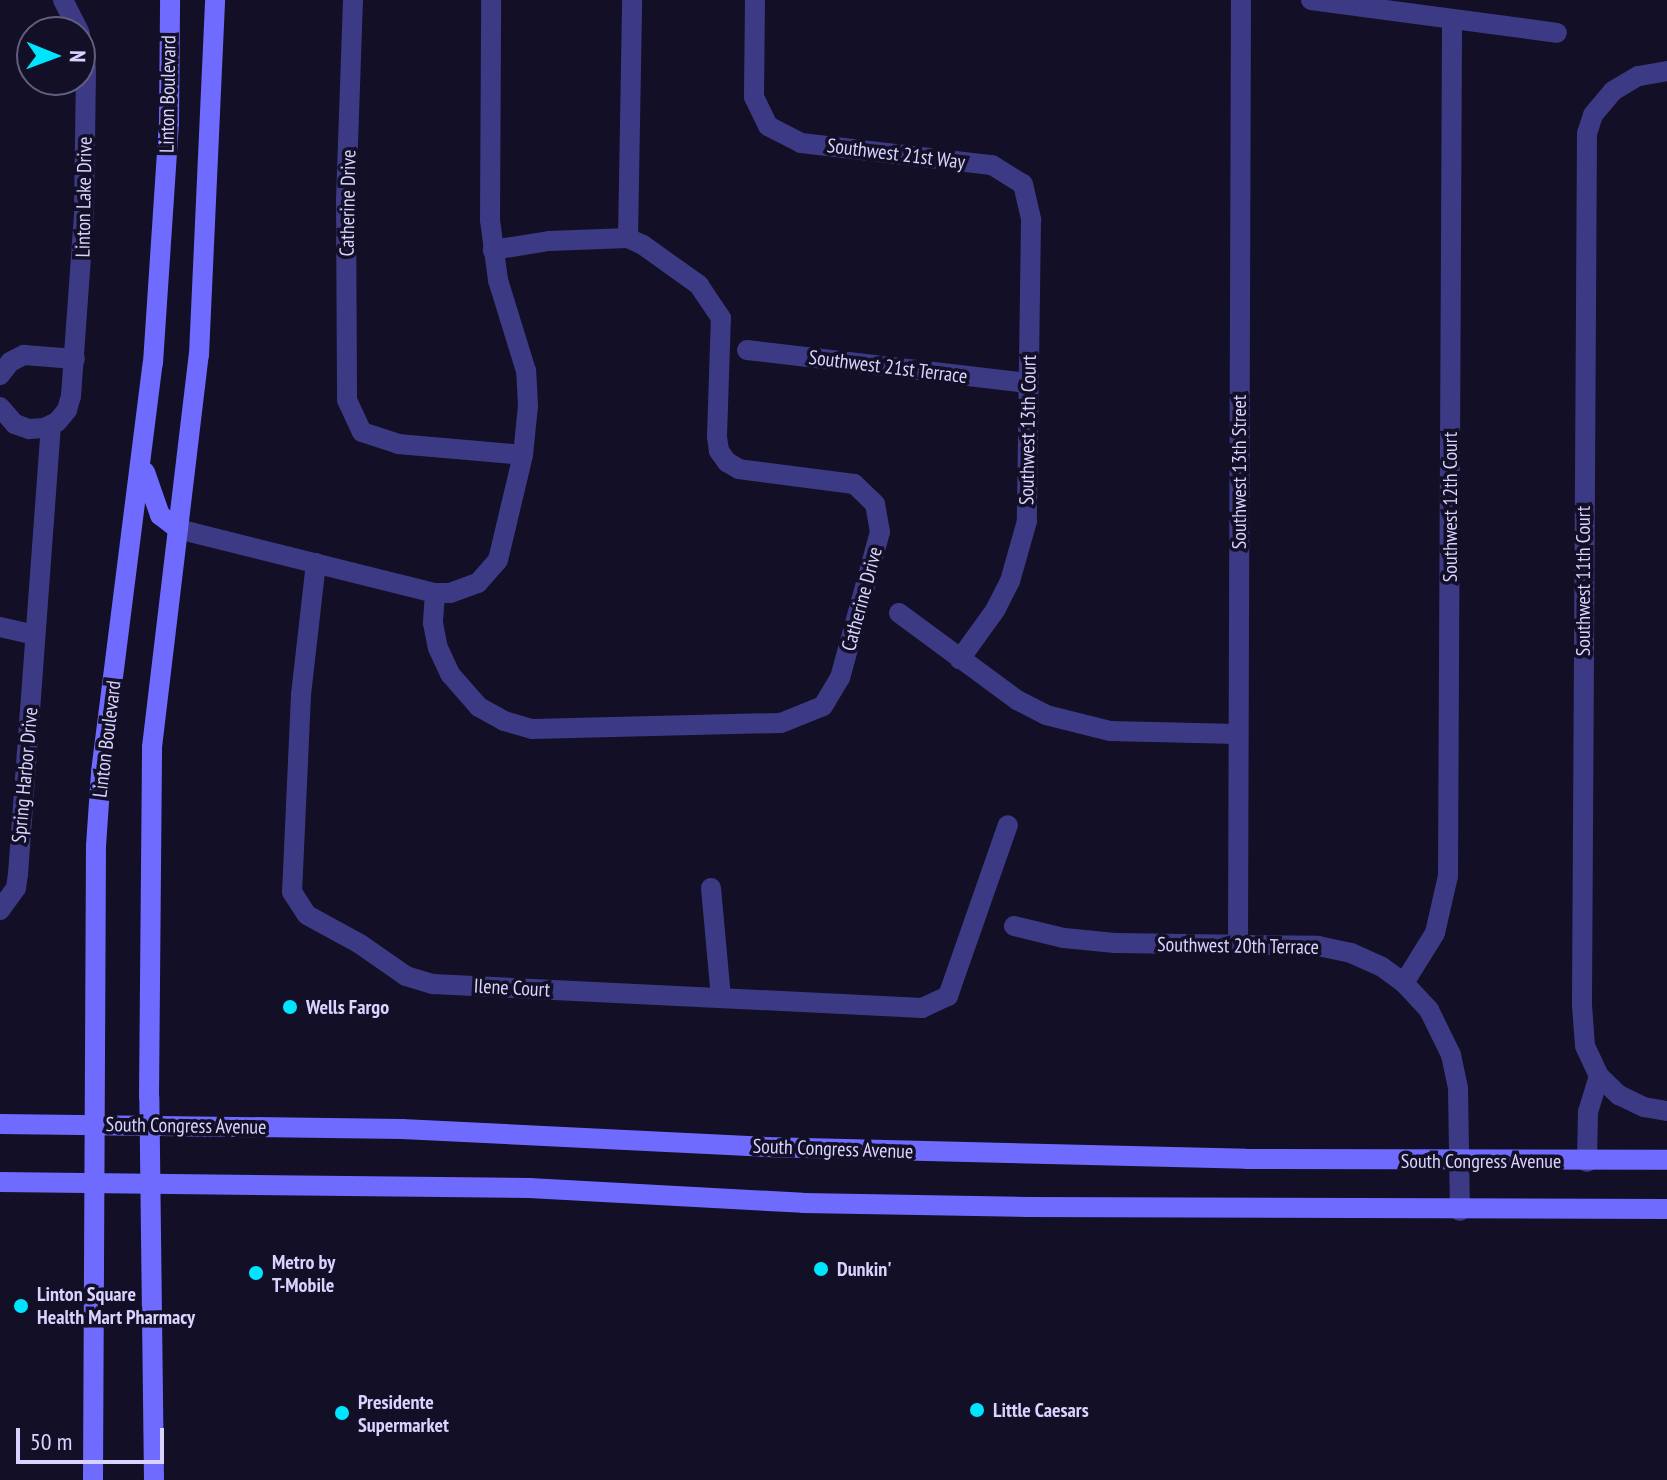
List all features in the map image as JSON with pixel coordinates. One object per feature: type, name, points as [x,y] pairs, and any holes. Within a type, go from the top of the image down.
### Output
[{"type":"main road","name":"Linton Boulevard","points":[[93,1480],[96,846],[101,772],[153,363],[169,123],[170,0]]},
{"type":"main road","points":[[154,1480],[149,1183],[152,747],[200,341],[215,0]]},
{"type":"main road","points":[[142,456],[149,493],[160,515],[178,529]]},
{"type":"main road","name":"South Congress Avenue","points":[[0,1124],[546,1134],[764,1147],[1460,1162],[1667,1160]]},
{"type":"main road","points":[[0,1182],[529,1188],[818,1203],[1460,1211],[1667,1209]]},
{"type":"street","name":"Catherine Drive","points":[[353,0],[346,199],[347,400],[362,432],[398,444],[523,455]]},
{"type":"street","points":[[178,529],[435,593],[450,593],[478,583],[498,560],[523,455],[528,406],[526,371],[493,250],[491,0]]},
{"type":"street","points":[[493,250],[549,241],[628,238],[632,0]]},
{"type":"street","name":"Southwest 21st Way","points":[[755,0],[754,97],[768,126],[801,143],[992,165],[1023,184]]},
{"type":"street","name":"Southwest 13th Street","points":[[1238,944],[1241,0]]},
{"type":"street","points":[[1311,0],[1557,33]]},
{"type":"street","name":"Southwest 12th Court","points":[[1404,983],[1435,933],[1448,876],[1452,19]]},
{"type":"street","name":"Southwest 11th Court","points":[[1599,1076],[1585,1046],[1582,1022],[1585,158],[1587,133],[1593,115],[1613,91],[1638,76],[1667,71]]},
{"type":"street","name":"Linton Lake Drive","points":[[51,425],[67,410],[75,359],[84,213],[86,96]]},
{"type":"street","name":"Southwest 13th Court","points":[[960,659],[996,609],[1021,552],[1028,506],[1031,220],[1023,184]]},
{"type":"street","name":"Catherine Drive","points":[[435,593],[433,623],[438,648],[450,674],[479,707],[504,721],[532,729],[781,723],[823,706],[840,678],[880,532],[875,504],[854,484],[739,469],[727,462],[719,451],[717,436],[721,318],[716,306],[699,285],[643,245],[628,238]]},
{"type":"street","name":"Southwest 21st Terrace","points":[[747,350],[1029,383]]},
{"type":"street","points":[[0,375],[10,362],[24,355],[75,359]]},
{"type":"street","points":[[0,407],[15,424],[29,429],[51,425]]},
{"type":"street","name":"Spring Harbor Drive","points":[[0,910],[16,888],[18,874],[51,425]]},
{"type":"street","name":"Ilene Court","points":[[316,563],[301,695],[290,877],[298,905],[320,923],[360,944],[394,970],[433,984],[922,1008],[948,996],[1008,825]]},
{"type":"street","points":[[899,613],[1017,700],[1078,725],[1127,733],[1238,734]]},
{"type":"street","points":[[0,627],[35,635]]},
{"type":"street","points":[[711,888],[721,998]]},
{"type":"street","name":"Southwest 20th Terrace","points":[[1014,926],[1064,938],[1115,943],[1335,949],[1367,959],[1404,983],[1429,1010],[1451,1055],[1458,1088],[1460,1211]]},
{"type":"street","points":[[1587,1162],[1588,1112],[1599,1076],[1619,1095],[1644,1107],[1667,1111]]},
{"type":"place","name":"Wells Fargo","points":[[290,1007]]},
{"type":"place","name":"Dunkin'","points":[[821,1269]]},
{"type":"place","name":"Metro by T-Mobile","points":[[256,1273]]},
{"type":"place","name":"Linton Square Health Mart Pharmacy","points":[[21,1306]]},
{"type":"place","name":"Little Caesars","points":[[977,1410]]},
{"type":"place","name":"Presidente Supermarket","points":[[342,1413]]}]
